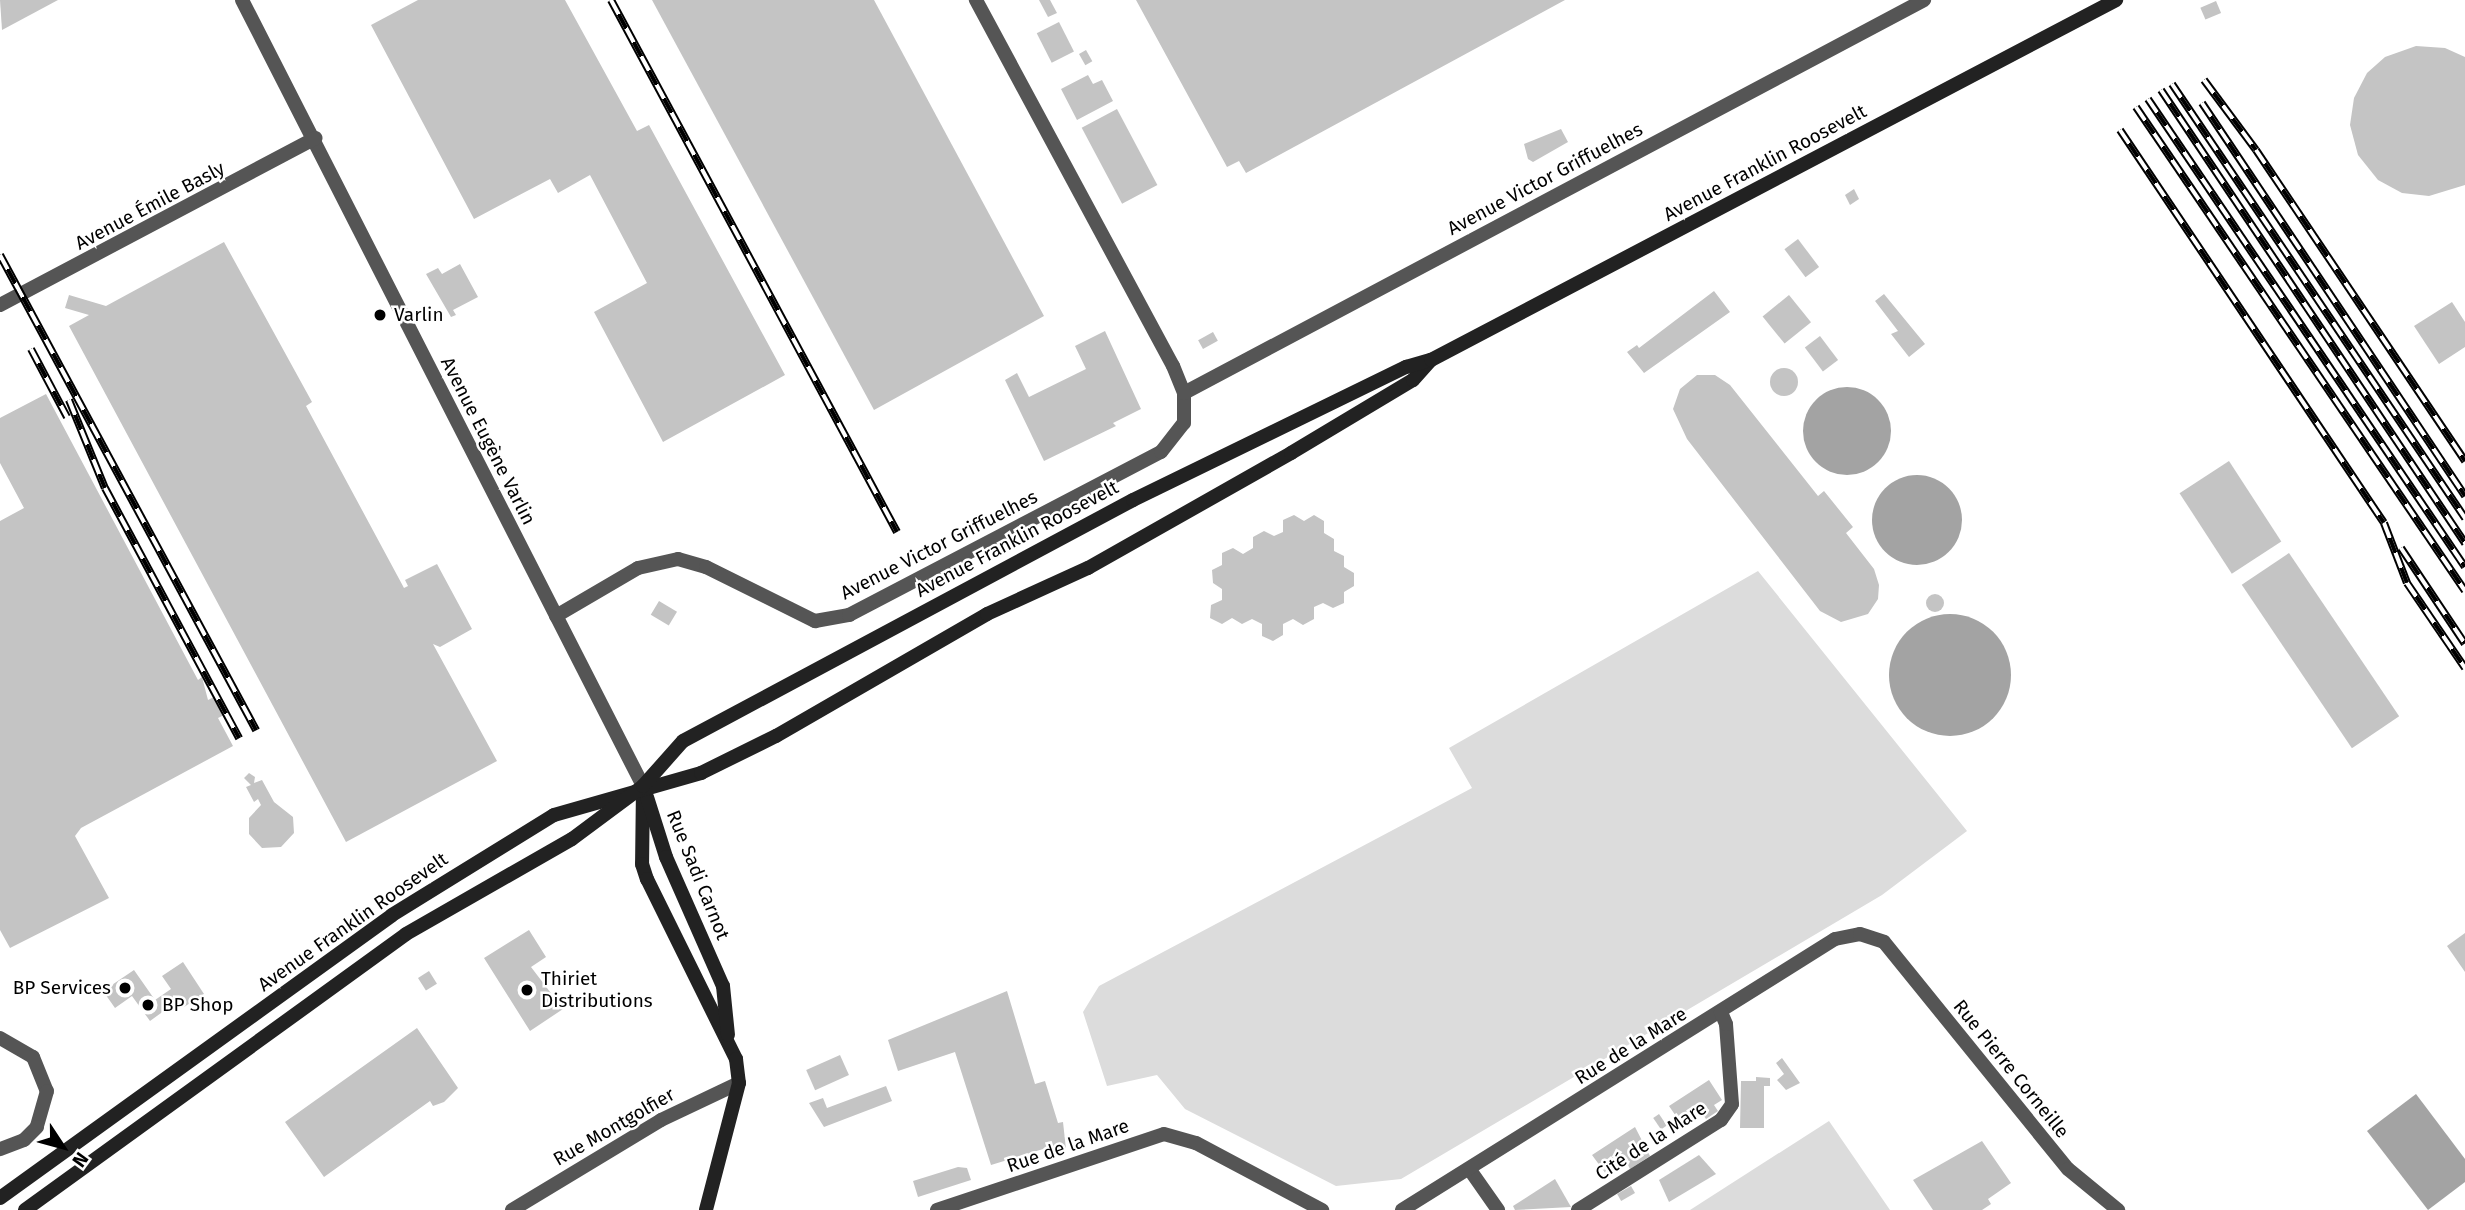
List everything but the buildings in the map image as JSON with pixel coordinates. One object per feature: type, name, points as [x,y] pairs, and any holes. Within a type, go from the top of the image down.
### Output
[{"type":"main road","name":"Avenue Franklin Roosevelt","points":[[25,1210],[374,956],[572,839],[643,786],[683,741],[833,663],[934,603],[1158,488],[1406,367],[1431,360],[2116,0]]},
{"type":"main road","name":"Avenue Franklin Roosevelt","points":[[0,1198],[447,878],[554,815],[643,786],[701,772],[776,736],[987,614],[1003,610],[1088,568],[1413,380],[1431,360]]},
{"type":"main road","name":"Rue Sadi Carnot","points":[[643,786],[642,864],[695,984],[728,1042]]},
{"type":"main road","name":"Rue Sadi Carnot","points":[[643,786],[666,857],[723,986],[728,1042],[739,1083],[707,1210]]},
{"type":"street","name":"Avenue Eugène Varlin","points":[[242,0],[316,138],[643,786]]},
{"type":"street","points":[[976,0],[1184,393]]},
{"type":"street","name":"Avenue Victor Griffuelhes","points":[[556,616],[638,568],[678,559],[706,567],[815,621],[849,615],[1161,452],[1184,424],[1184,393],[1924,0]]},
{"type":"street","name":"Avenue Émile Basly","points":[[0,305],[316,138]]},
{"type":"street","name":"Rue de la Mare","points":[[1402,1210],[1835,940],[1860,934],[1884,942]]},
{"type":"street","name":"Rue Pierre Corneille","points":[[1884,942],[2068,1169],[2118,1210]]},
{"type":"street","name":"Cité de la Mare","points":[[1578,1210],[1721,1120],[1732,1104],[1726,1024],[1721,1012]]},
{"type":"street","points":[[0,1038],[33,1056],[47,1091],[37,1127],[24,1140],[0,1149]]},
{"type":"street","name":"Rue Montgolfier","points":[[512,1210],[662,1120],[739,1083]]},
{"type":"street","name":"Rue de la Mare","points":[[937,1210],[1164,1134],[1196,1143],[1322,1210]]},
{"type":"street","points":[[1470,1170],[1498,1210]]},
{"type":"shaded area","points":[[1847,387],[1864,390],[1878,400],[1888,414],[1891,431],[1888,448],[1878,462],[1864,472],[1847,475],[1830,472],[1816,462],[1806,448],[1803,431],[1806,414],[1816,400],[1830,390]]},
{"type":"shaded area","points":[[1917,475],[1934,478],[1949,488],[1959,503],[1962,520],[1959,537],[1949,552],[1934,562],[1917,565],[1900,562],[1885,552],[1875,537],[1872,520],[1875,503],[1885,488],[1900,478]]},
{"type":"shaded area","points":[[1758,571],[1967,831],[1882,895],[1401,1179],[1336,1186],[1185,1109],[1157,1075],[1107,1086],[1083,1012],[1099,986],[1472,788],[1449,748]]},
{"type":"shaded area","points":[[1950,614],[1973,619],[1993,632],[2006,652],[2011,675],[2006,698],[1993,718],[1973,731],[1950,736],[1927,731],[1907,718],[1894,698],[1889,675],[1894,652],[1907,632],[1927,619]]},
{"type":"shaded area","points":[[2416,1094],[2465,1159],[2465,1182],[2428,1210],[2367,1131]]},
{"type":"shaded area","points":[[1829,1121],[1890,1210],[1690,1210]]},
{"type":"railway","points":[[611,0],[897,532]]},
{"type":"railway","points":[[2204,80],[2256,150],[2465,461]]},
{"type":"railway","points":[[2172,84],[2465,518]]},
{"type":"railway","points":[[2161,90],[2465,543]]},
{"type":"railway","points":[[2148,99],[2465,567]]},
{"type":"railway","points":[[2202,103],[2465,496]]},
{"type":"railway","points":[[2136,107],[2465,591]]},
{"type":"railway","points":[[2120,130],[2384,523],[2407,583],[2465,668]]},
{"type":"railway","points":[[0,255],[256,730]]},
{"type":"railway","points":[[31,349],[67,417]]},
{"type":"railway","points":[[69,400],[105,488],[239,738]]},
{"type":"railway","points":[[2401,548],[2465,644]]},
{"type":"place","name":"Varlin","points":[[380,315]]},
{"type":"place","name":"BP Services","points":[[125,988]]},
{"type":"place","name":"Thiriet Distributions","points":[[527,990]]},
{"type":"place","name":"BP Shop","points":[[148,1005]]}]
